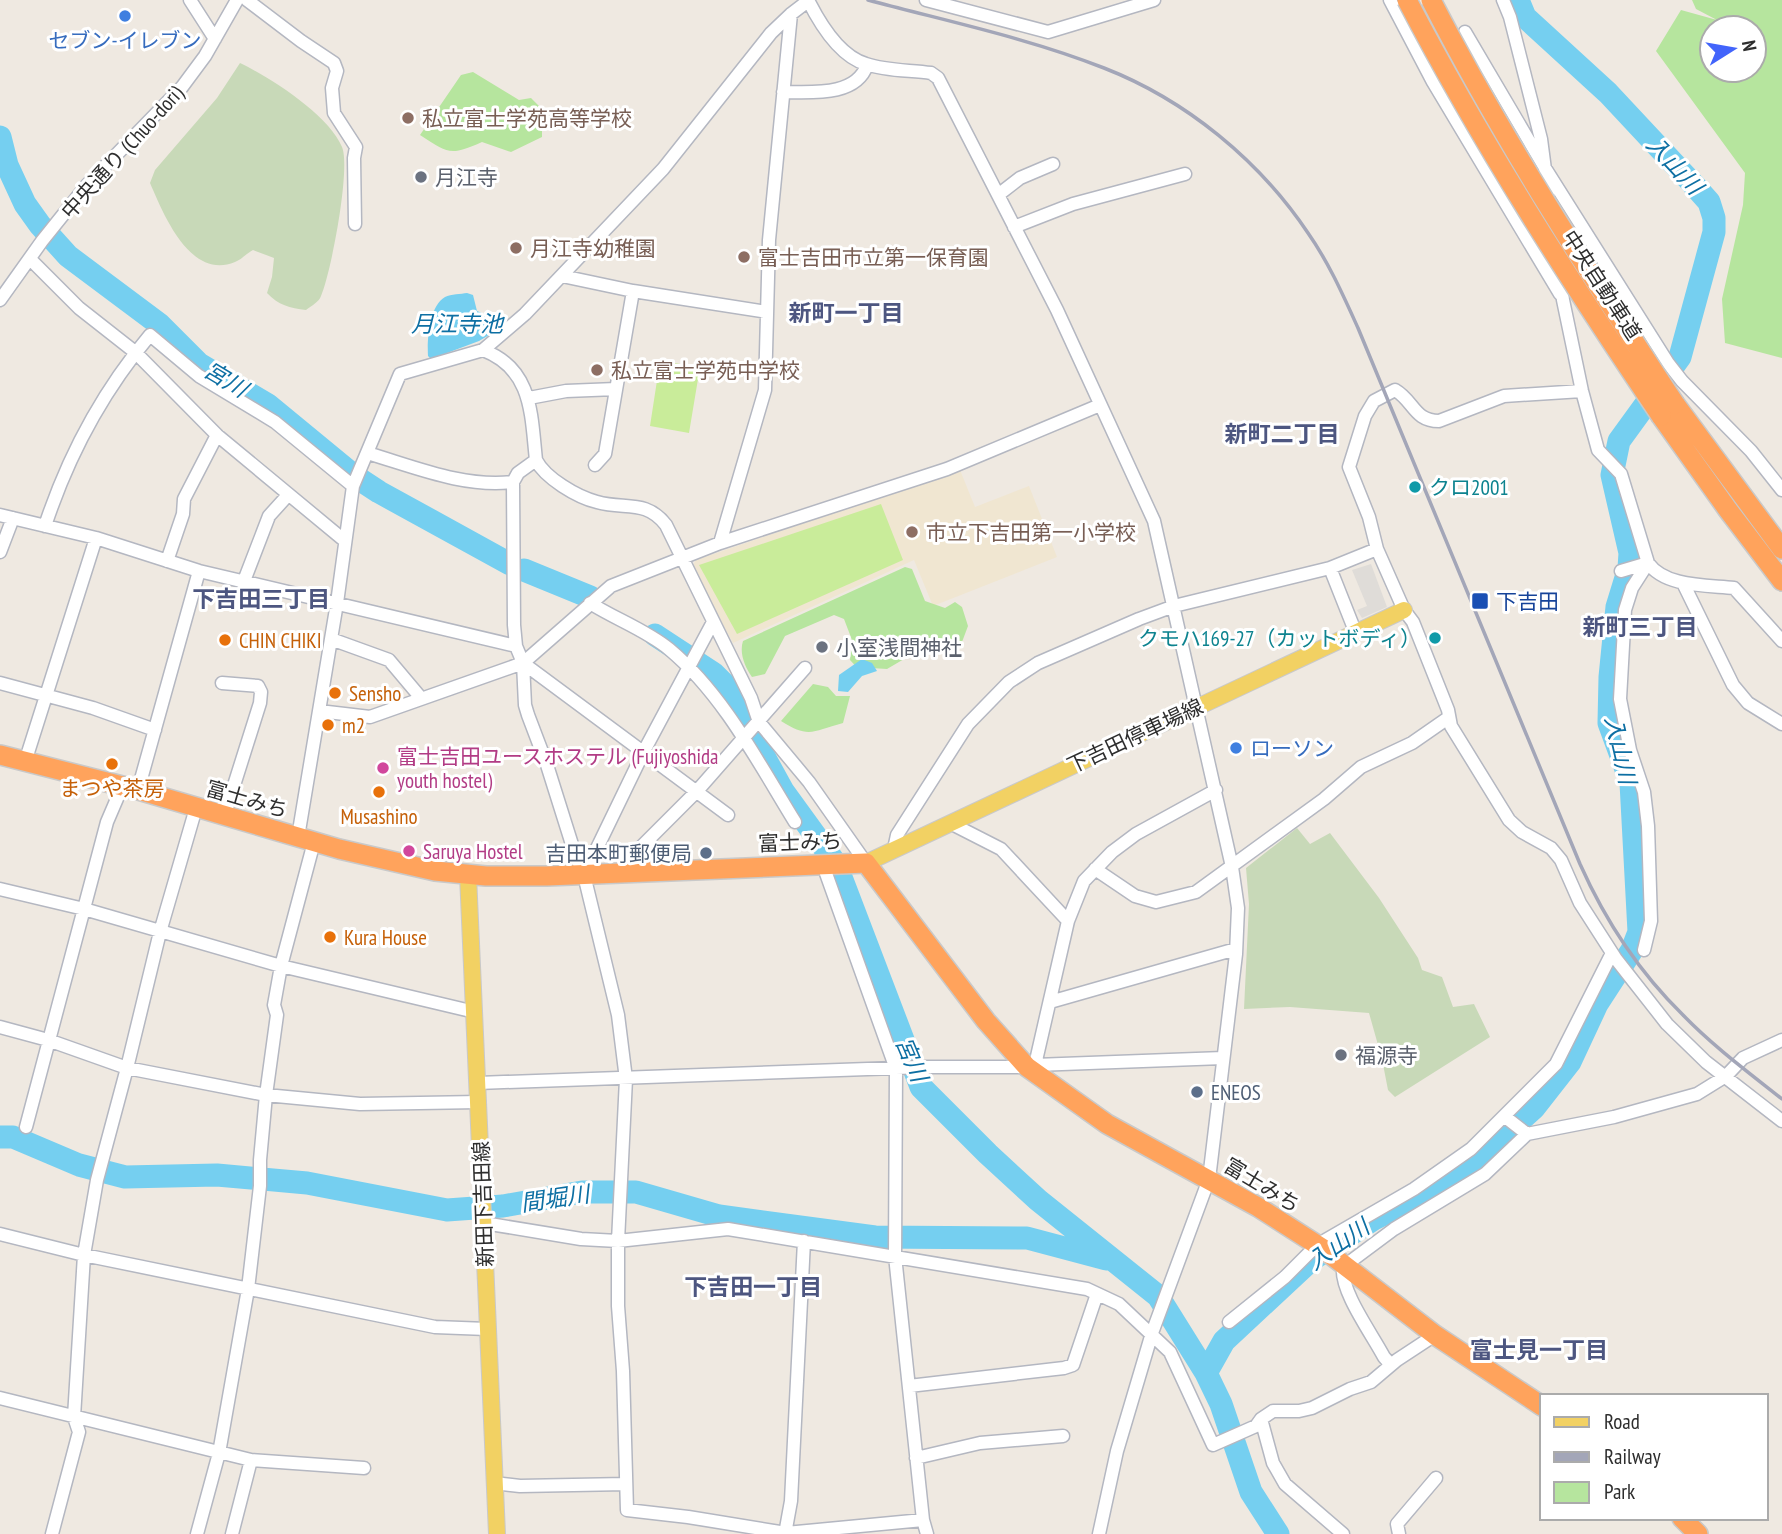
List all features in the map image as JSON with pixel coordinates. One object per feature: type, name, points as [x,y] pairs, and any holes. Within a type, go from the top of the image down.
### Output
[{"type":"highway","name":"中央自動車道","points":[[1407,0],[1495,158],[1575,288],[1668,410],[1782,549]]},
{"type":"highway","name":"中央自動車道","points":[[1431,0],[1510,141],[1728,510],[1782,581]]},
{"type":"highway","name":"富士みち","points":[[0,755],[306,840],[435,871],[468,875],[584,875],[860,863],[986,1021],[1031,1066],[1107,1124],[1258,1207],[1320,1246],[1435,1335],[1540,1405]]},
{"type":"highway","points":[[1684,1520],[1698,1534]]},
{"type":"main road","name":"下吉田停車場線","points":[[860,863],[952,824],[1404,610]]},
{"type":"main road","name":"新田下吉田線","points":[[468,875],[497,1534]]},
{"type":"street","points":[[190,0],[215,39]]},
{"type":"street","name":"中央通り (Chuo-dori)","points":[[0,300],[42,242],[113,155],[182,87],[215,39],[237,0]]},
{"type":"street","points":[[247,0],[334,63],[337,71],[332,88],[334,113],[356,147],[355,224]]},
{"type":"street","points":[[197,1534],[219,1453],[248,1289],[260,1186],[266,1095],[277,1015],[274,1005],[306,840],[318,711],[354,484],[400,374],[482,349],[526,314],[663,169],[771,33],[808,0],[819,21],[840,48],[853,59],[866,65],[931,73],[938,78],[1057,310],[1154,521],[1232,867],[1238,908],[1236,950],[1209,1179],[1152,1333],[1117,1451],[1099,1534]]},
{"type":"street","points":[[926,0],[1048,32],[1154,0]]},
{"type":"street","points":[[1391,0],[1433,82],[1563,300]]},
{"type":"street","points":[[1503,0],[1510,17],[1541,139],[1563,300],[1582,391],[1598,450],[1621,474],[1643,565],[1625,610],[1620,699],[1630,750],[1644,792],[1648,826],[1651,921],[1644,950]]},
{"type":"street","points":[[720,543],[765,390],[769,240],[791,14]]},
{"type":"street","points":[[1465,32],[1545,167],[1668,363],[1682,381],[1751,451],[1782,490]]},
{"type":"street","points":[[783,92],[827,92],[844,87],[860,79],[866,65]]},
{"type":"street","points":[[998,195],[1020,178],[1053,164]]},
{"type":"street","points":[[1014,227],[1073,204],[1185,174]]},
{"type":"street","points":[[30,259],[79,308],[135,352],[217,435],[345,541]]},
{"type":"street","points":[[562,276],[633,291],[767,312]]},
{"type":"street","points":[[595,465],[605,454],[633,291]]},
{"type":"street","points":[[45,526],[73,453],[93,415],[135,352],[150,335],[199,376],[275,422],[354,484]]},
{"type":"street","points":[[482,349],[498,355],[529,398],[536,460],[540,468],[555,481],[597,502],[646,508],[658,514],[666,525],[751,698],[759,722],[809,782],[860,863]]},
{"type":"street","points":[[529,398],[566,391],[617,389]]},
{"type":"street","points":[[1582,391],[1504,396],[1439,421],[1427,421],[1395,390],[1374,401],[1365,416],[1349,467],[1369,517],[1377,549],[1404,610],[1413,622],[1448,710],[1448,718],[1509,820],[1522,832],[1551,848],[1560,860],[1580,903],[1614,956],[1667,1024],[1706,1062],[1782,1121]]},
{"type":"street","points":[[318,711],[370,717],[523,663],[611,586],[720,543],[947,469],[1100,405]]},
{"type":"street","points":[[167,561],[183,514],[184,499],[217,435]]},
{"type":"street","points":[[365,459],[490,485],[513,482]]},
{"type":"street","points":[[536,460],[518,473],[513,482],[516,646],[523,663],[525,705],[584,875],[618,1015],[626,1079],[618,1241],[618,1307],[623,1371],[627,1510],[688,1517],[785,1534],[923,1520]]},
{"type":"street","points":[[244,581],[265,522],[288,495]]},
{"type":"street","points":[[0,552],[6,516],[96,538],[199,571],[516,646]]},
{"type":"street","points":[[25,762],[96,538]]},
{"type":"street","points":[[894,849],[897,835],[968,724],[1009,682],[1038,663],[1139,619],[1174,607],[1330,568],[1377,549]]},
{"type":"street","points":[[1622,571],[1643,565],[1683,583],[1734,588],[1782,641]]},
{"type":"street","points":[[1330,568],[1355,631]]},
{"type":"street","points":[[26,1127],[107,822],[130,789],[155,730],[199,571]]},
{"type":"street","points":[[1683,583],[1733,685],[1748,702],[1782,724]]},
{"type":"street","points":[[590,603],[666,647],[689,667],[721,706],[794,822]]},
{"type":"street","points":[[584,875],[643,751],[713,622]]},
{"type":"street","points":[[331,639],[388,660],[421,698]]},
{"type":"street","points":[[523,663],[728,815]]},
{"type":"street","points":[[622,873],[637,851],[697,791],[805,668]]},
{"type":"street","points":[[0,682],[93,708],[155,730]]},
{"type":"street","points":[[222,682],[258,686],[261,692],[260,703],[224,817]]},
{"type":"street","points":[[1096,869],[1135,896],[1156,902],[1196,892],[1324,799],[1361,767],[1412,743],[1448,718]]},
{"type":"street","points":[[1031,1066],[1050,1002],[1068,921],[1084,881],[1112,852],[1136,834],[1216,790]]},
{"type":"street","points":[[51,1534],[79,1432],[74,1417],[84,1255],[97,1180],[160,932],[196,808]]},
{"type":"street","points":[[952,824],[1001,849],[1068,921]]},
{"type":"street","points":[[825,865],[899,1069],[895,1252],[923,1520],[927,1534]]},
{"type":"street","points":[[0,889],[84,909],[281,966],[475,1012]]},
{"type":"street","points":[[1050,1002],[1236,950]]},
{"type":"street","points":[[1229,1322],[1285,1278],[1320,1246],[1443,1171],[1505,1117],[1556,1064],[1614,956]]},
{"type":"street","points":[[0,1027],[48,1040],[127,1068],[266,1095],[360,1104],[479,1102]]},
{"type":"street","points":[[1391,1365],[1350,1296],[1343,1263],[1485,1174],[1525,1132],[1566,1128],[1678,1101],[1697,1094],[1726,1076],[1743,1058],[1782,1040]]},
{"type":"street","points":[[478,1083],[1223,1058]]},
{"type":"street","points":[[1505,1117],[1525,1132]]},
{"type":"street","points":[[484,1214],[581,1239],[618,1241],[728,1229],[895,1252],[1087,1289],[1119,1304],[1170,1352],[1213,1445],[1259,1423],[1273,1411],[1312,1408],[1371,1381],[1435,1335]]},
{"type":"street","points":[[0,1234],[84,1255],[435,1327],[487,1329]]},
{"type":"street","points":[[785,1534],[791,1501],[804,1241]]},
{"type":"street","points":[[909,1386],[1073,1365],[1097,1294]]},
{"type":"street","points":[[0,1398],[251,1460],[364,1468]]},
{"type":"street","points":[[1259,1423],[1273,1463],[1284,1484],[1343,1534]]},
{"type":"street","points":[[916,1458],[980,1443],[1063,1436]]},
{"type":"street","points":[[232,1534],[251,1460]]},
{"type":"street","points":[[1399,1534],[1398,1524],[1436,1478]]},
{"type":"street","points":[[495,1483],[520,1486],[626,1484]]},
{"type":"shaded area","name":"市立下吉田第一小学校","points":[[960,470],[975,507],[1029,486],[1057,557],[933,606],[914,560],[733,643],[692,567],[696,560]]},
{"type":"shaded area","points":[[1371,564],[1387,607],[1362,618],[1357,610],[1367,606],[1352,570]]},
{"type":"green space","points":[[1692,0],[1782,0],[1782,358],[1725,343],[1722,299],[1743,205],[1745,173],[1656,51],[1681,10],[1698,15],[1698,84],[1768,84],[1768,14],[1706,14],[1696,9]]},
{"type":"green space","points":[[240,63],[267,78],[312,110],[325,122],[342,147],[342,197],[330,266],[320,298],[306,310],[285,305],[267,293],[274,258],[253,250],[237,261],[219,265],[205,262],[192,253],[180,241],[162,211],[150,183],[155,170],[217,98]]},
{"type":"green space","points":[[473,72],[519,100],[531,98],[542,109],[542,137],[511,152],[482,142],[450,151],[420,135],[461,75]]},
{"type":"green space","points":[[660,361],[700,367],[689,433],[650,426]]},
{"type":"green space","points":[[881,504],[903,560],[737,634],[699,565]]},
{"type":"green space","points":[[905,567],[912,569],[925,601],[945,608],[955,602],[962,607],[968,626],[962,642],[928,645],[887,669],[871,668],[864,675],[850,660],[852,640],[844,619],[834,615],[785,636],[765,674],[752,677],[743,660],[743,641]]},
{"type":"green space","points":[[813,684],[828,687],[836,696],[850,696],[843,723],[805,732],[781,721]]},
{"type":"green space","points":[[1297,828],[1310,844],[1330,833],[1379,898],[1418,958],[1422,970],[1442,977],[1453,1007],[1474,1004],[1490,1037],[1395,1097],[1388,1090],[1369,1013],[1290,1007],[1244,1009],[1249,904],[1246,868]]},
{"type":"water","name":"月江寺池","points":[[467,293],[473,295],[477,311],[499,320],[501,328],[479,341],[431,359],[428,356],[429,333],[435,308],[445,297]]},
{"type":"water","points":[[862,659],[872,663],[877,671],[862,676],[848,692],[838,691],[839,675]]},
{"type":"waterway","name":"入山川","points":[[1206,1373],[1224,1341],[1310,1261],[1374,1219],[1454,1180],[1534,1108],[1570,1062],[1597,1004],[1632,950],[1639,932],[1631,783],[1609,723],[1610,677],[1617,607],[1629,568],[1630,553],[1612,475],[1619,441],[1680,357],[1714,232],[1714,218],[1709,202],[1693,184],[1608,93],[1525,17],[1518,0]]},
{"type":"waterway","name":"宮川","points":[[0,137],[7,165],[25,204],[68,256],[159,324],[199,364],[268,405],[353,475],[510,564]]},
{"type":"waterway","name":"宮川","points":[[524,570],[590,597]]},
{"type":"waterway","name":"宮川","points":[[655,635],[713,673],[724,684],[783,791],[836,864],[921,1087],[1038,1200],[1158,1296],[1206,1373],[1221,1404],[1251,1492],[1278,1534]]},
{"type":"waterway","name":"間堀川","points":[[0,1137],[13,1137],[79,1165],[125,1177],[217,1175],[307,1183],[447,1210],[503,1206],[582,1192],[636,1192],[719,1216],[875,1237],[1027,1238],[1106,1259]]},
{"type":"railway","points":[[868,0],[1046,48],[1134,81],[1164,97],[1218,135],[1244,157],[1289,206],[1323,256],[1358,328],[1580,864],[1600,905],[1624,944],[1667,998],[1719,1048],[1782,1099]]},
{"type":"place","name":"セブン-イレブン","points":[[125,16]]},
{"type":"place","name":"私立富士学苑高等学校","points":[[408,118]]},
{"type":"place","name":"月江寺","points":[[421,177]]},
{"type":"place","name":"月江寺幼稚園","points":[[516,248]]},
{"type":"place","name":"富士吉田市立第一保育園","points":[[744,257]]},
{"type":"place","name":"私立富士学苑中学校","points":[[597,370]]},
{"type":"place","name":"クロ2001","points":[[1415,487]]},
{"type":"place","name":"市立下吉田第一小学校","points":[[912,532]]},
{"type":"place","name":"下吉田","points":[[1480,601]]},
{"type":"place","name":"クモハ169-27（カットボディ）","points":[[1435,638]]},
{"type":"place","name":"CHIN CHIKI","points":[[225,640]]},
{"type":"place","name":"小室浅間神社","points":[[822,647]]},
{"type":"place","name":"Sensho","points":[[335,693]]},
{"type":"place","name":"m2","points":[[328,725]]},
{"type":"place","name":"ローソン","points":[[1236,748]]},
{"type":"place","name":"まつや茶房","points":[[112,764]]},
{"type":"place","name":"富士吉田ユースホステル (Fujiyoshida youth hostel)","points":[[383,768]]},
{"type":"place","name":"Musashino","points":[[379,792]]},
{"type":"place","name":"Saruya Hostel","points":[[409,851]]},
{"type":"place","name":"吉田本町郵便局","points":[[706,853]]},
{"type":"place","name":"Kura House","points":[[330,937]]},
{"type":"place","name":"福源寺","points":[[1341,1055]]},
{"type":"place","name":"ENEOS","points":[[1197,1092]]},
{"type":"district","name":"新町一丁目","points":[[846,312]]},
{"type":"district","name":"新町二丁目","points":[[1282,433]]},
{"type":"district","name":"下吉田三丁目","points":[[261,598]]},
{"type":"district","name":"新町三丁目","points":[[1640,626]]},
{"type":"district","name":"下吉田一丁目","points":[[753,1286]]},
{"type":"district","name":"富士見一丁目","points":[[1539,1349]]}]
